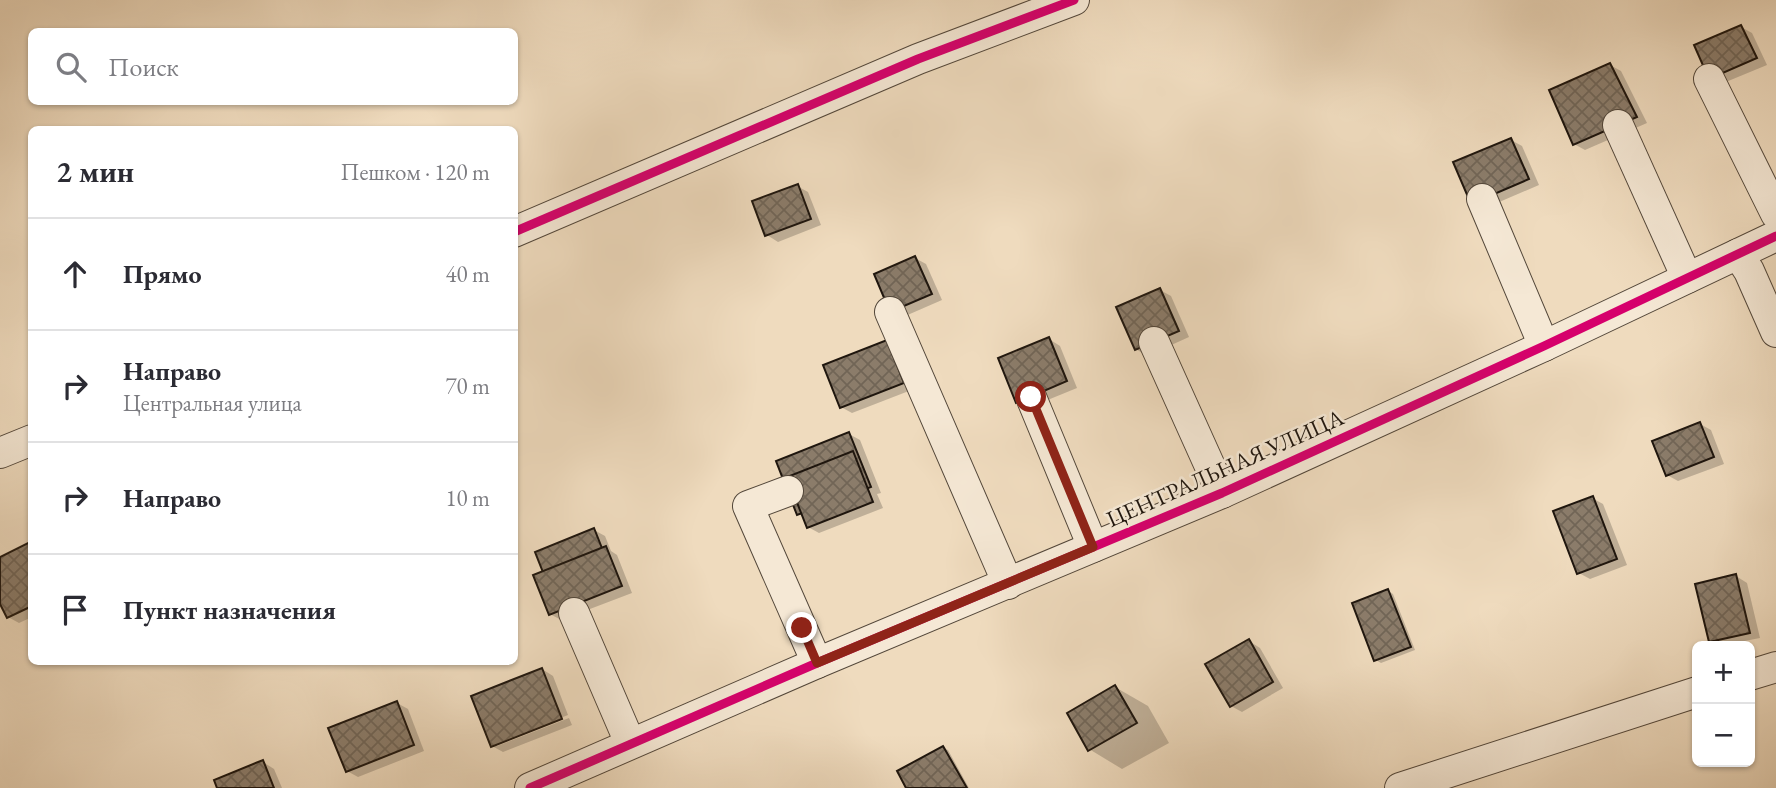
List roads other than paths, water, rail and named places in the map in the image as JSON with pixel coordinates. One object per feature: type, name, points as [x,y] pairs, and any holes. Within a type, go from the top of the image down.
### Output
[{"type":"street","points":[[518,230],[918,59],[1074,0]]},
{"type":"street","points":[[1709,79],[1776,214]]},
{"type":"street","points":[[1618,125],[1687,278]]},
{"type":"street","points":[[1482,199],[1544,346]]},
{"type":"street","name":"ЦЕНТРАЛЬНАЯ УЛИЦА","points":[[530,788],[629,743],[1223,493],[1776,236]]},
{"type":"street","points":[[1738,254],[1749,271],[1776,332]]},
{"type":"street","points":[[890,312],[1008,584]]},
{"type":"street","points":[[1154,342],[1223,493]]},
{"type":"street","points":[[1031,397],[1093,547]]},
{"type":"street","points":[[0,453],[28,442]]},
{"type":"street","points":[[788,491],[748,506],[817,663]]},
{"type":"street","points":[[574,613],[629,743]]},
{"type":"street","points":[[1755,673],[1776,667]]},
{"type":"street","points":[[1400,788],[1692,694]]}]
